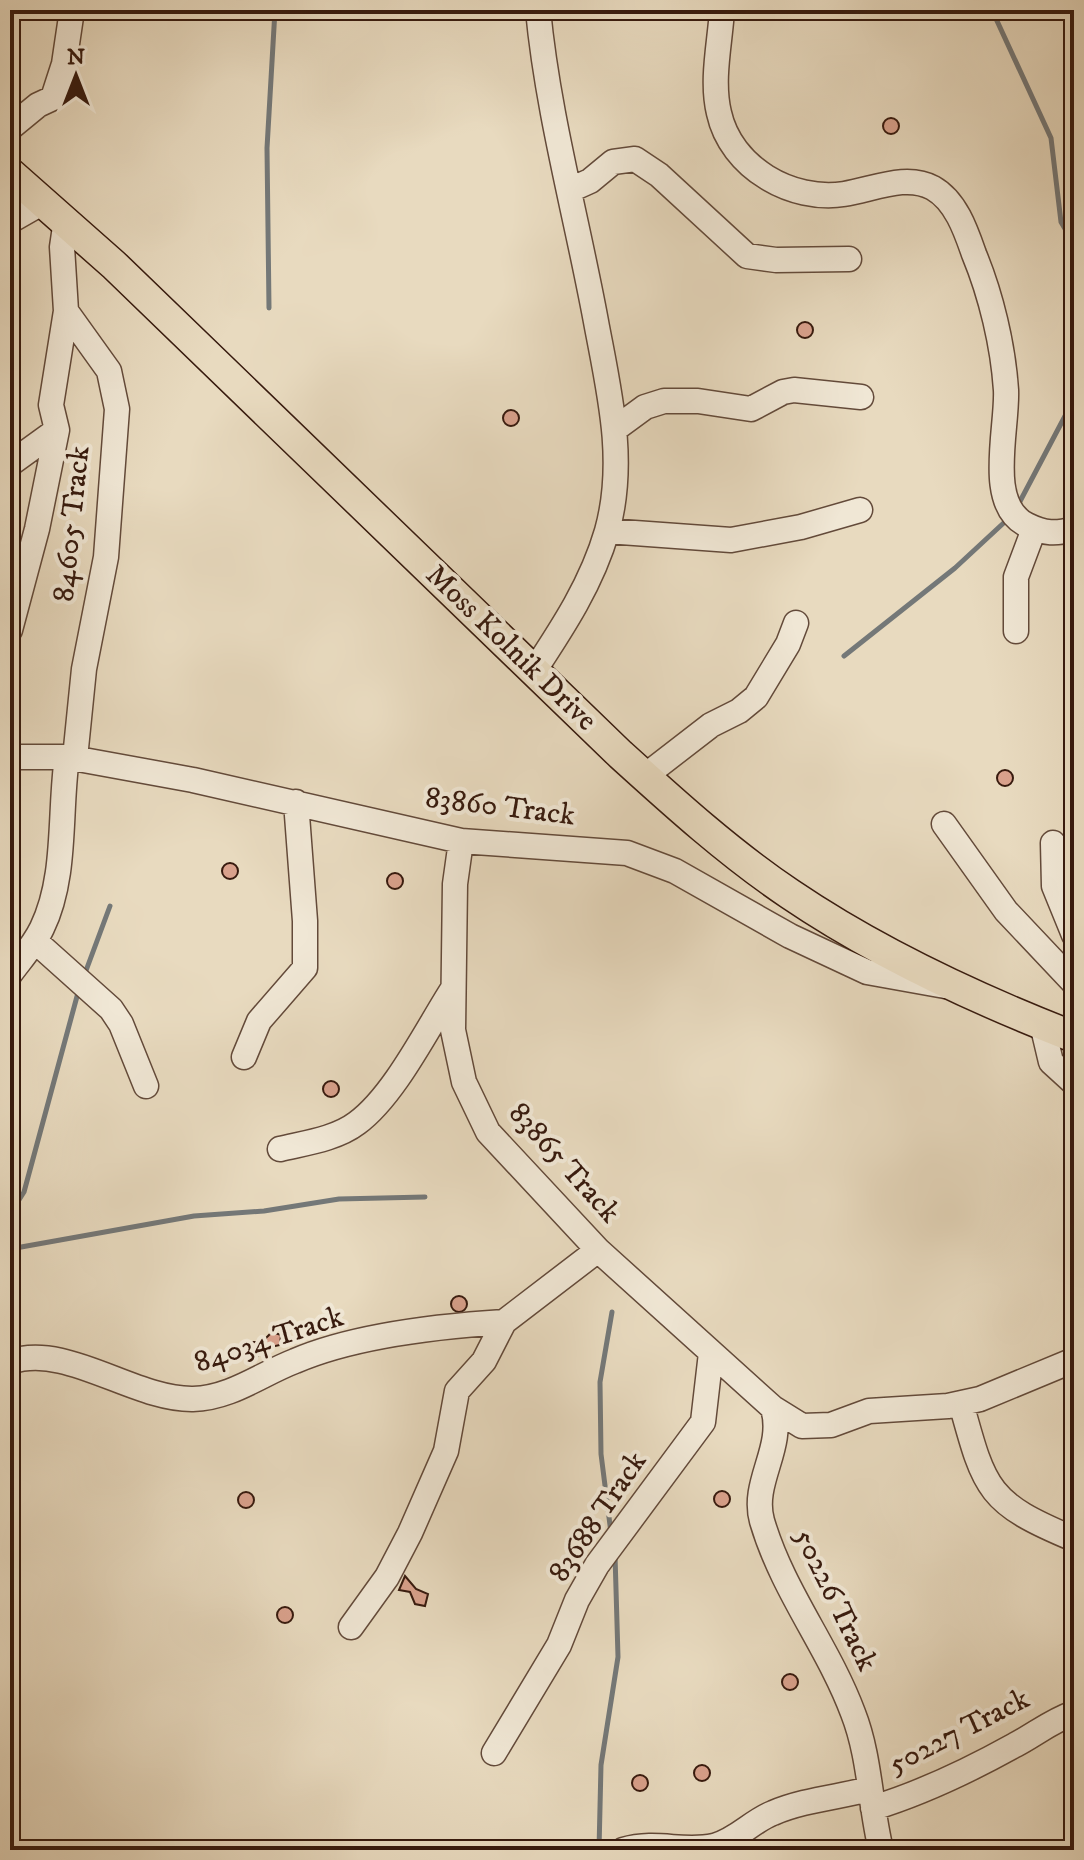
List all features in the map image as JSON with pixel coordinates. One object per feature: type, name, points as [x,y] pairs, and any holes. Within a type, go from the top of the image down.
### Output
[{"type":"main road","name":"Moss Kolnik Drive","points":[[10,173],[56,210],[696,823],[787,892],[829,919],[960,987],[1063,1029]]},
{"type":"street","points":[[10,128],[38,105],[53,98],[64,64],[72,10]]},
{"type":"street","points":[[534,671],[582,594],[607,531],[614,497],[615,429],[538,10]]},
{"type":"street","points":[[722,10],[716,85],[718,112],[733,145],[753,167],[778,184],[806,196],[835,196],[889,184],[918,183],[940,193],[954,210],[987,292],[1005,374],[1002,483],[1013,515],[1034,529],[1047,533],[1074,529]]},
{"type":"street","points":[[570,190],[595,178],[613,162],[635,159],[659,175],[741,253],[776,260],[849,259]]},
{"type":"street","points":[[10,221],[56,210],[66,311],[51,405],[57,430],[37,529],[10,630]]},
{"type":"street","name":"84605 Track","points":[[10,974],[35,941],[48,913],[55,882],[84,669],[106,557],[117,409],[109,371],[66,311]]},
{"type":"street","points":[[615,429],[645,407],[664,401],[698,401],[751,409],[783,392],[794,390],[861,397]]},
{"type":"street","points":[[10,464],[57,430]]},
{"type":"street","points":[[607,531],[684,539],[731,540],[801,527],[860,510]]},
{"type":"street","points":[[1016,631],[1014,589],[1024,549],[1034,529]]},
{"type":"street","points":[[645,776],[711,725],[739,711],[756,697],[788,644],[796,623]]},
{"type":"street","name":"83860 Track","points":[[10,757],[71,758],[296,802],[461,841],[627,853],[675,871],[790,936],[867,972],[960,987]]},
{"type":"street","points":[[244,1057],[259,1021],[305,968],[305,921],[296,802]]},
{"type":"street","points":[[944,824],[1006,911],[1074,983]]},
{"type":"street","name":"83865 Track","points":[[461,841],[455,884],[453,989],[457,1061],[488,1132],[598,1250],[676,1317],[773,1408]]},
{"type":"street","points":[[1053,843],[1054,886],[1074,935]]},
{"type":"street","points":[[35,941],[111,1009],[121,1024],[146,1086]]},
{"type":"street","points":[[280,1149],[337,1134],[357,1123],[404,1066],[453,989]]},
{"type":"street","points":[[1063,1029],[1051,1062],[1074,1083]]},
{"type":"street","points":[[351,1627],[387,1577],[410,1533],[446,1451],[457,1391],[484,1361],[504,1322],[598,1250]]},
{"type":"street","name":"84034 Track","points":[[10,1362],[25,1358],[60,1362],[132,1387],[201,1398],[242,1386],[296,1360],[319,1353],[419,1330],[504,1322]]},
{"type":"street","name":"83688 Track","points":[[494,1753],[559,1645],[577,1600],[597,1565],[703,1422],[711,1353]]},
{"type":"street","points":[[773,1408],[802,1426],[814,1427],[869,1411],[961,1403],[1021,1384],[1074,1360]]},
{"type":"street","points":[[961,1403],[977,1457],[997,1498],[1074,1539]]},
{"type":"street","name":"50226 Track","points":[[773,1408],[777,1432],[760,1495],[761,1518],[796,1605],[855,1716],[881,1850]]},
{"type":"street","name":"50227 Track","points":[[623,1850],[651,1843],[685,1848],[713,1846],[778,1811],[927,1789],[1011,1748],[1044,1725],[1074,1713]]},
{"type":"building","points":[[888,118],[894,118],[899,126],[897,132],[888,134],[883,129],[883,123]]},
{"type":"building","points":[[802,322],[808,322],[813,330],[811,336],[802,338],[797,333],[797,327]]},
{"type":"building","points":[[508,410],[514,410],[519,418],[517,424],[508,426],[503,421],[503,415]]},
{"type":"building","points":[[1002,770],[1008,770],[1013,778],[1011,784],[1002,786],[997,781],[997,775]]},
{"type":"building","points":[[227,863],[233,863],[238,871],[236,877],[227,879],[222,874],[222,868]]},
{"type":"building","points":[[392,873],[398,873],[403,881],[401,887],[392,889],[387,884],[387,878]]},
{"type":"building","points":[[328,1081],[334,1081],[339,1089],[337,1095],[328,1097],[323,1092],[323,1086]]},
{"type":"building","points":[[459,1296],[467,1304],[459,1312],[451,1304]]},
{"type":"building","points":[[272,1332],[281,1335],[280,1345],[266,1348],[257,1357],[250,1355],[250,1342],[262,1342]]},
{"type":"building","points":[[719,1491],[725,1491],[730,1499],[728,1505],[719,1507],[714,1502],[714,1496]]},
{"type":"building","points":[[243,1492],[249,1492],[254,1500],[252,1506],[243,1508],[238,1503],[238,1497]]},
{"type":"building","points":[[405,1576],[416,1589],[428,1594],[425,1606],[415,1604],[410,1592],[399,1590]]},
{"type":"building","points":[[282,1607],[288,1607],[293,1615],[291,1621],[282,1623],[277,1618],[277,1612]]},
{"type":"building","points":[[787,1674],[793,1674],[798,1682],[796,1688],[787,1690],[782,1685],[782,1679]]},
{"type":"building","points":[[699,1765],[705,1765],[710,1773],[708,1779],[699,1781],[694,1776],[694,1770]]},
{"type":"building","points":[[637,1775],[643,1775],[648,1783],[646,1789],[637,1791],[632,1786],[632,1780]]},
{"type":"waterway","points":[[269,308],[267,148],[275,10]]},
{"type":"waterway","points":[[992,10],[1051,138],[1061,222],[1074,244]]},
{"type":"waterway","points":[[1017,507],[1074,399]]},
{"type":"waterway","points":[[844,656],[955,568],[1009,518]]},
{"type":"waterway","points":[[84,976],[110,906]]},
{"type":"waterway","points":[[10,1214],[24,1192],[79,989]]},
{"type":"waterway","points":[[10,1249],[194,1216],[264,1211],[339,1199],[425,1197]]},
{"type":"waterway","points":[[611,1533],[601,1454],[600,1382],[612,1312]]},
{"type":"waterway","points":[[599,1850],[601,1765],[618,1657],[615,1555]]}]
